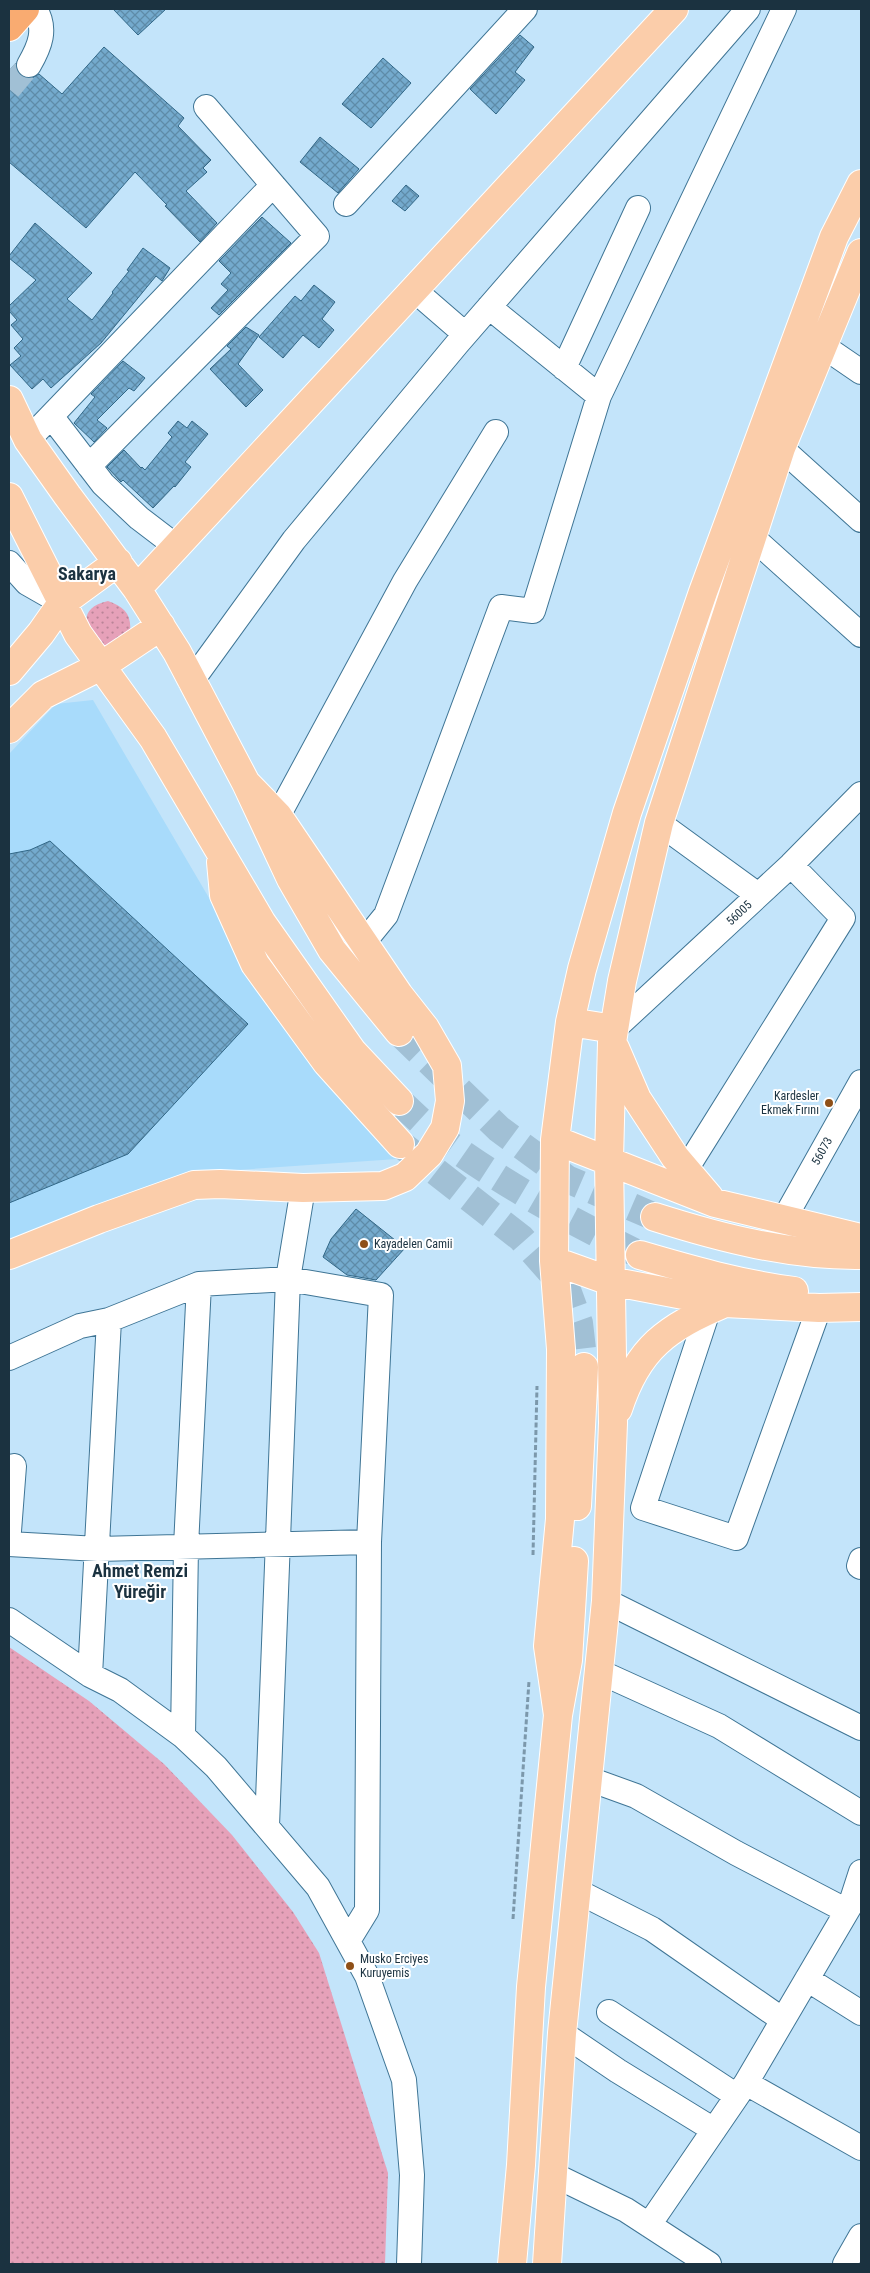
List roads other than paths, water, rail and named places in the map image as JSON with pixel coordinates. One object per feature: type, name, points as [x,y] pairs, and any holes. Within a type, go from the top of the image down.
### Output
[{"type":"highway","points":[[9,28],[25,9]]},
{"type":"main road","points":[[137,589],[413,288],[674,9]]},
{"type":"main road","points":[[558,1715],[548,1646],[560,1519],[561,1349],[554,1261],[555,1140],[570,1022],[582,969],[627,813],[703,592],[834,237],[861,184]]},
{"type":"main road","points":[[547,2264],[562,2033],[606,1600],[613,1423],[609,1160],[613,1035],[622,981],[658,823],[782,448],[861,252]]},
{"type":"main road","points":[[9,400],[28,440],[137,589],[177,652],[246,784],[291,880],[332,950],[399,1032]]},
{"type":"main road","points":[[9,497],[78,634],[153,738],[262,923],[352,1051],[399,1102]]},
{"type":"main road","points":[[9,671],[41,633],[62,603],[118,562]]},
{"type":"main road","points":[[9,729],[42,695],[101,666],[161,626]]},
{"type":"main road","points":[[9,1255],[99,1219],[194,1185],[220,1184],[303,1188],[384,1186],[405,1178],[429,1154],[445,1128],[450,1101],[447,1066],[425,1028],[399,995],[278,816],[246,784]]},
{"type":"main road","points":[[220,850],[224,895],[256,964],[327,1063],[400,1144]]},
{"type":"main road","points":[[570,1022],[613,1035]]},
{"type":"main road","points":[[613,1035],[637,1099],[685,1171],[716,1203]]},
{"type":"main road","points":[[555,1140],[716,1203],[783,1221],[861,1238]]},
{"type":"main road","points":[[655,1217],[708,1234],[777,1249],[861,1255]]},
{"type":"main road","points":[[640,1255],[690,1270],[758,1286],[861,1302]]},
{"type":"main road","points":[[554,1261],[610,1281],[717,1307],[861,1307]]},
{"type":"main road","points":[[613,1423],[626,1383],[649,1349],[668,1332],[717,1307]]},
{"type":"main road","points":[[512,2264],[521,2165],[531,1987],[558,1715],[568,1660],[584,1367]]},
{"type":"street","points":[[29,65],[39,48],[42,35],[41,23],[35,9]]},
{"type":"street","points":[[346,204],[525,9]]},
{"type":"street","points":[[191,682],[294,540],[465,334],[748,9]]},
{"type":"street","points":[[364,942],[386,915],[500,607],[533,611],[599,396],[784,9]]},
{"type":"street","points":[[89,466],[317,236],[206,107]]},
{"type":"street","points":[[28,440],[273,185]]},
{"type":"street","points":[[564,368],[638,208]]},
{"type":"street","points":[[413,288],[465,334]]},
{"type":"street","points":[[489,307],[599,396]]},
{"type":"street","points":[[823,346],[861,372]]},
{"type":"street","points":[[51,416],[89,466],[120,502],[177,547]]},
{"type":"street","points":[[278,816],[405,581],[496,432]]},
{"type":"street","points":[[782,448],[861,520]]},
{"type":"street","points":[[752,537],[861,635]]},
{"type":"street","points":[[9,563],[27,583],[62,603]]},
{"type":"street","name":"56005","points":[[613,1035],[791,865],[861,794]]},
{"type":"street","points":[[658,823],[758,895]]},
{"type":"street","points":[[685,1171],[843,918],[791,865]]},
{"type":"street","name":"56073","points":[[783,1221],[861,1082]]},
{"type":"street","points":[[268,1826],[288,1279],[303,1188]]},
{"type":"street","points":[[9,1358],[80,1326],[109,1320],[199,1284],[288,1279],[381,1295],[369,1542],[367,1910],[348,1941]]},
{"type":"street","points":[[183,1736],[186,1546],[199,1284]]},
{"type":"street","points":[[717,1307],[643,1508],[736,1538],[819,1308]]},
{"type":"street","points":[[90,1674],[109,1320]]},
{"type":"street","points":[[9,1531],[14,1466]]},
{"type":"street","points":[[9,1544],[98,1549],[369,1542]]},
{"type":"street","points":[[861,1560],[859,1566],[861,1567]]},
{"type":"street","points":[[606,1600],[861,1728]]},
{"type":"street","points":[[9,1620],[90,1674],[120,1690],[183,1736],[216,1767],[318,1887],[367,1976],[404,2080],[412,2175],[409,2264]]},
{"type":"street","points":[[600,1672],[719,1726],[861,1814]]},
{"type":"street","points":[[589,1779],[636,1796],[736,1853],[853,1910]]},
{"type":"street","points":[[649,2225],[742,2090],[806,1980],[853,1910],[861,1872]]},
{"type":"street","points":[[577,1891],[652,1929],[783,2020]]},
{"type":"street","points":[[806,1980],[859,2017]]},
{"type":"street","points":[[609,2012],[742,2090],[861,2148]]},
{"type":"street","points":[[562,2033],[618,2071],[714,2130]]},
{"type":"street","points":[[552,2174],[626,2210],[709,2264]]},
{"type":"street","points":[[845,2264],[861,2236]]},
{"type":"tunnel","points":[[9,89],[29,65]]},
{"type":"tunnel","points":[[399,1032],[499,1129],[567,1179],[655,1217]]},
{"type":"tunnel","points":[[399,1101],[436,1135],[489,1172],[563,1215],[640,1255]]},
{"type":"tunnel","points":[[403,1146],[521,1238],[567,1290],[579,1323],[584,1367]]},
{"type":"place","name":"Kardesler Ekmek Fırını","points":[[829,1103]]},
{"type":"place","name":"Kayadelen Camii","points":[[364,1244]]},
{"type":"place","name":"Musko Erciyes Kuruyemis","points":[[350,1966]]},
{"type":"district","name":"Sakarya","points":[[87,574]]},
{"type":"district","name":"Ahmet Remzi Yüreğir","points":[[140,1581]]}]
